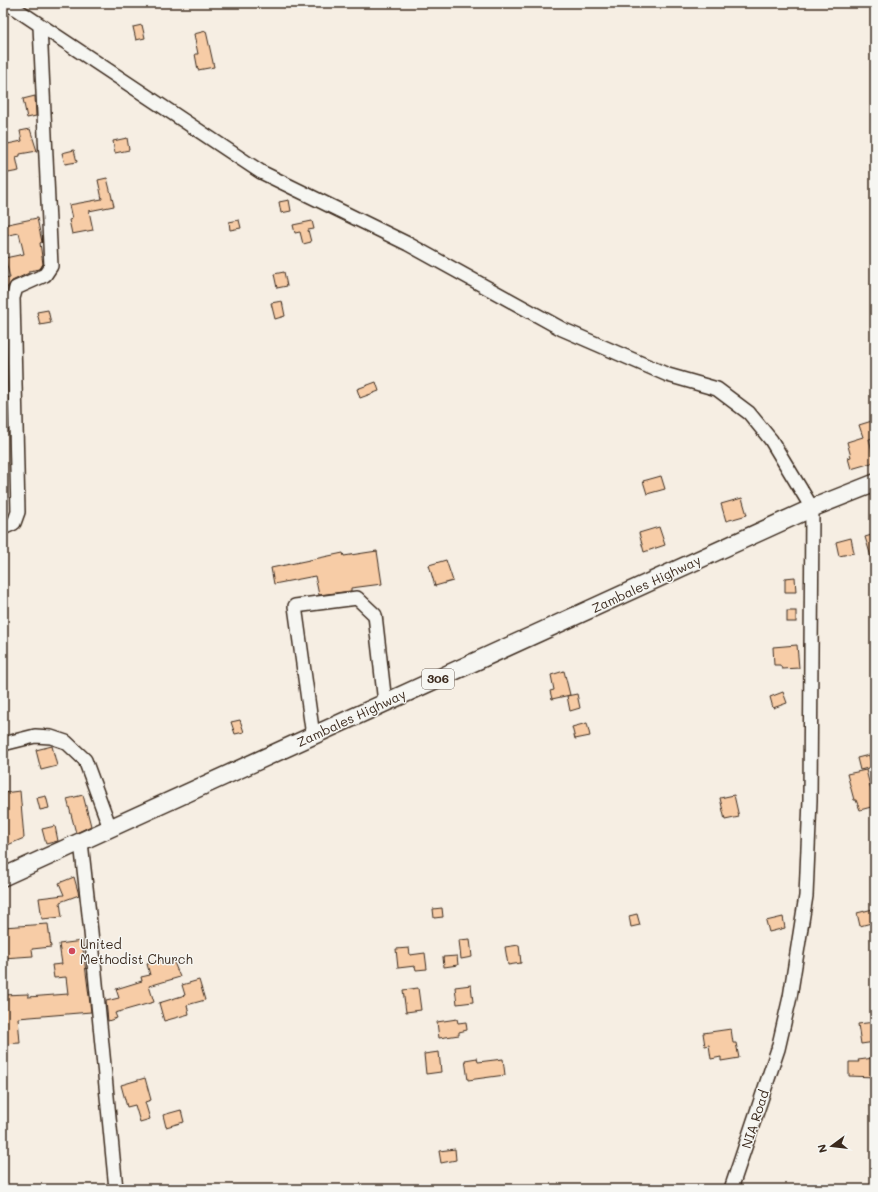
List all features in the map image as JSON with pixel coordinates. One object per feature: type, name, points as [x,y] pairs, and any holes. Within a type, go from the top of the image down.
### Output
[{"type":"main road","name":"Zambales Highway","points":[[3,877],[812,508],[875,483]]},
{"type":"street","points":[[7,3],[261,172],[408,244],[562,329],[668,375],[717,389],[750,413],[771,440],[812,508]]},
{"type":"street","points":[[3,528],[14,523],[18,512],[12,298],[16,288],[45,275],[51,266],[40,26]]},
{"type":"street","name":"NIA Road","points":[[732,1189],[778,1049],[790,997],[806,896],[810,800],[812,508]]},
{"type":"street","points":[[314,736],[295,606],[357,598],[375,615],[385,703]]},
{"type":"street","points":[[3,744],[35,736],[51,737],[66,742],[85,760],[110,828]]},
{"type":"street","points":[[81,842],[116,1189]]},
{"type":"building","points":[[142,25],[145,38],[136,40],[133,27]]},
{"type":"building","points":[[206,31],[214,67],[198,70],[195,54],[198,54],[194,34]]},
{"type":"building","points":[[35,96],[36,116],[27,118],[23,99]]},
{"type":"building","points":[[30,129],[37,151],[20,154],[20,156],[16,157],[19,171],[3,174],[3,161],[6,161],[3,145],[22,141],[20,131]]},
{"type":"building","points":[[127,138],[129,150],[115,153],[113,141]]},
{"type":"building","points":[[74,150],[77,162],[65,164],[62,153]]},
{"type":"building","points":[[107,178],[114,206],[89,211],[93,230],[72,234],[69,220],[72,219],[69,205],[102,199],[98,180]]},
{"type":"building","points":[[289,200],[291,211],[281,213],[279,202]]},
{"type":"building","points":[[37,218],[42,242],[40,243],[43,264],[40,269],[29,271],[29,273],[12,281],[6,289],[4,279],[10,278],[5,258],[24,254],[19,233],[3,236],[3,225]]},
{"type":"building","points":[[239,220],[241,228],[230,230],[229,222]]},
{"type":"building","points":[[312,221],[314,229],[308,230],[311,242],[303,244],[300,232],[295,233],[293,225]]},
{"type":"building","points":[[284,272],[287,286],[277,288],[274,274]]},
{"type":"building","points":[[282,301],[285,316],[275,319],[271,303]]},
{"type":"building","points":[[48,310],[51,323],[40,325],[37,312]]},
{"type":"building","points":[[376,382],[379,391],[360,398],[357,389]]},
{"type":"building","points":[[875,420],[875,438],[869,439],[875,462],[851,469],[848,458],[851,457],[847,442],[863,437],[859,425]]},
{"type":"building","points":[[661,476],[665,489],[647,494],[643,481]]},
{"type":"building","points":[[742,498],[747,515],[726,521],[721,504]]},
{"type":"building","points":[[659,527],[665,545],[644,552],[639,533]]},
{"type":"building","points":[[875,534],[875,563],[873,563],[865,537]]},
{"type":"building","points":[[851,538],[854,553],[839,556],[836,542]]},
{"type":"building","points":[[377,551],[382,584],[351,588],[351,591],[319,595],[315,576],[274,584],[271,568],[343,553],[344,556]]},
{"type":"building","points":[[446,560],[453,581],[435,586],[429,565]]},
{"type":"building","points":[[795,577],[796,592],[785,592],[785,578]]},
{"type":"building","points":[[787,611],[796,611],[796,622],[787,622]]},
{"type":"building","points":[[797,645],[799,668],[782,669],[780,665],[774,665],[773,647]]},
{"type":"building","points":[[564,671],[570,695],[552,699],[550,691],[554,690],[551,675]]},
{"type":"building","points":[[783,692],[787,703],[773,708],[770,697]]},
{"type":"building","points":[[577,694],[580,708],[570,711],[567,696]]},
{"type":"building","points":[[240,720],[244,732],[235,734],[231,722]]},
{"type":"building","points":[[587,723],[590,736],[575,739],[572,727]]},
{"type":"building","points":[[52,746],[57,766],[41,770],[36,750]]},
{"type":"building","points":[[869,755],[872,767],[860,770],[857,758]]},
{"type":"building","points":[[866,770],[875,806],[860,810],[856,800],[854,800],[847,774]]},
{"type":"building","points":[[20,791],[24,838],[3,847],[3,793]]},
{"type":"building","points":[[83,795],[91,826],[76,833],[67,799]]},
{"type":"building","points":[[734,795],[739,817],[725,820],[720,798]]},
{"type":"building","points":[[46,796],[49,808],[40,810],[37,798]]},
{"type":"building","points":[[55,826],[58,841],[46,844],[42,829]]},
{"type":"building","points":[[74,877],[79,895],[60,902],[62,917],[42,919],[39,898],[64,895],[59,883]]},
{"type":"building","points":[[442,908],[443,917],[434,918],[433,909]]},
{"type":"building","points":[[873,909],[875,922],[860,926],[857,913]]},
{"type":"building","points":[[637,914],[640,925],[631,927],[629,916]]},
{"type":"building","points":[[783,917],[785,928],[769,932],[766,921]]},
{"type":"building","points":[[48,924],[51,947],[32,949],[33,956],[3,958],[3,927]]},
{"type":"building","points":[[470,939],[472,957],[461,959],[459,940]]},
{"type":"building","points":[[82,941],[91,1012],[18,1018],[20,1043],[3,1044],[3,995],[28,994],[28,997],[68,994],[66,977],[54,978],[52,965],[62,964],[59,944]]},
{"type":"building","points":[[519,945],[521,963],[508,965],[505,947]]},
{"type":"building","points":[[409,948],[410,955],[425,953],[427,969],[416,970],[415,966],[398,968],[396,949]]},
{"type":"building","points":[[457,956],[458,965],[444,967],[443,957]]},
{"type":"building","points":[[166,959],[166,961],[173,960],[180,977],[149,986],[154,1002],[115,1013],[117,1018],[108,1021],[106,1001],[119,998],[116,989],[142,981],[141,977],[150,975],[147,964]]},
{"type":"building","points":[[199,980],[205,1000],[187,1005],[189,1014],[164,1021],[159,1003],[185,995],[182,985]]},
{"type":"building","points":[[471,985],[473,1002],[457,1004],[455,987]]},
{"type":"building","points":[[418,988],[421,1010],[406,1012],[403,990]]},
{"type":"building","points":[[457,1019],[458,1023],[466,1022],[467,1030],[459,1032],[459,1035],[439,1038],[437,1022]]},
{"type":"building","points":[[875,1022],[875,1042],[861,1044],[858,1024]]},
{"type":"building","points":[[731,1029],[733,1043],[736,1043],[739,1058],[721,1061],[721,1057],[711,1059],[709,1045],[705,1046],[703,1033]]},
{"type":"building","points":[[439,1052],[441,1072],[426,1074],[424,1054]]},
{"type":"building","points":[[477,1058],[478,1062],[503,1059],[505,1075],[468,1080],[465,1060]]},
{"type":"building","points":[[874,1058],[875,1077],[849,1076],[849,1062],[859,1062],[858,1060]]},
{"type":"building","points":[[145,1078],[151,1100],[145,1102],[150,1119],[140,1122],[135,1105],[127,1107],[121,1085]]},
{"type":"building","points":[[181,1110],[184,1122],[166,1127],[163,1115]]},
{"type":"building","points":[[455,1149],[456,1160],[441,1163],[439,1151]]},
{"type":"place","name":"United Methodist Church","points":[[72,951]]}]
